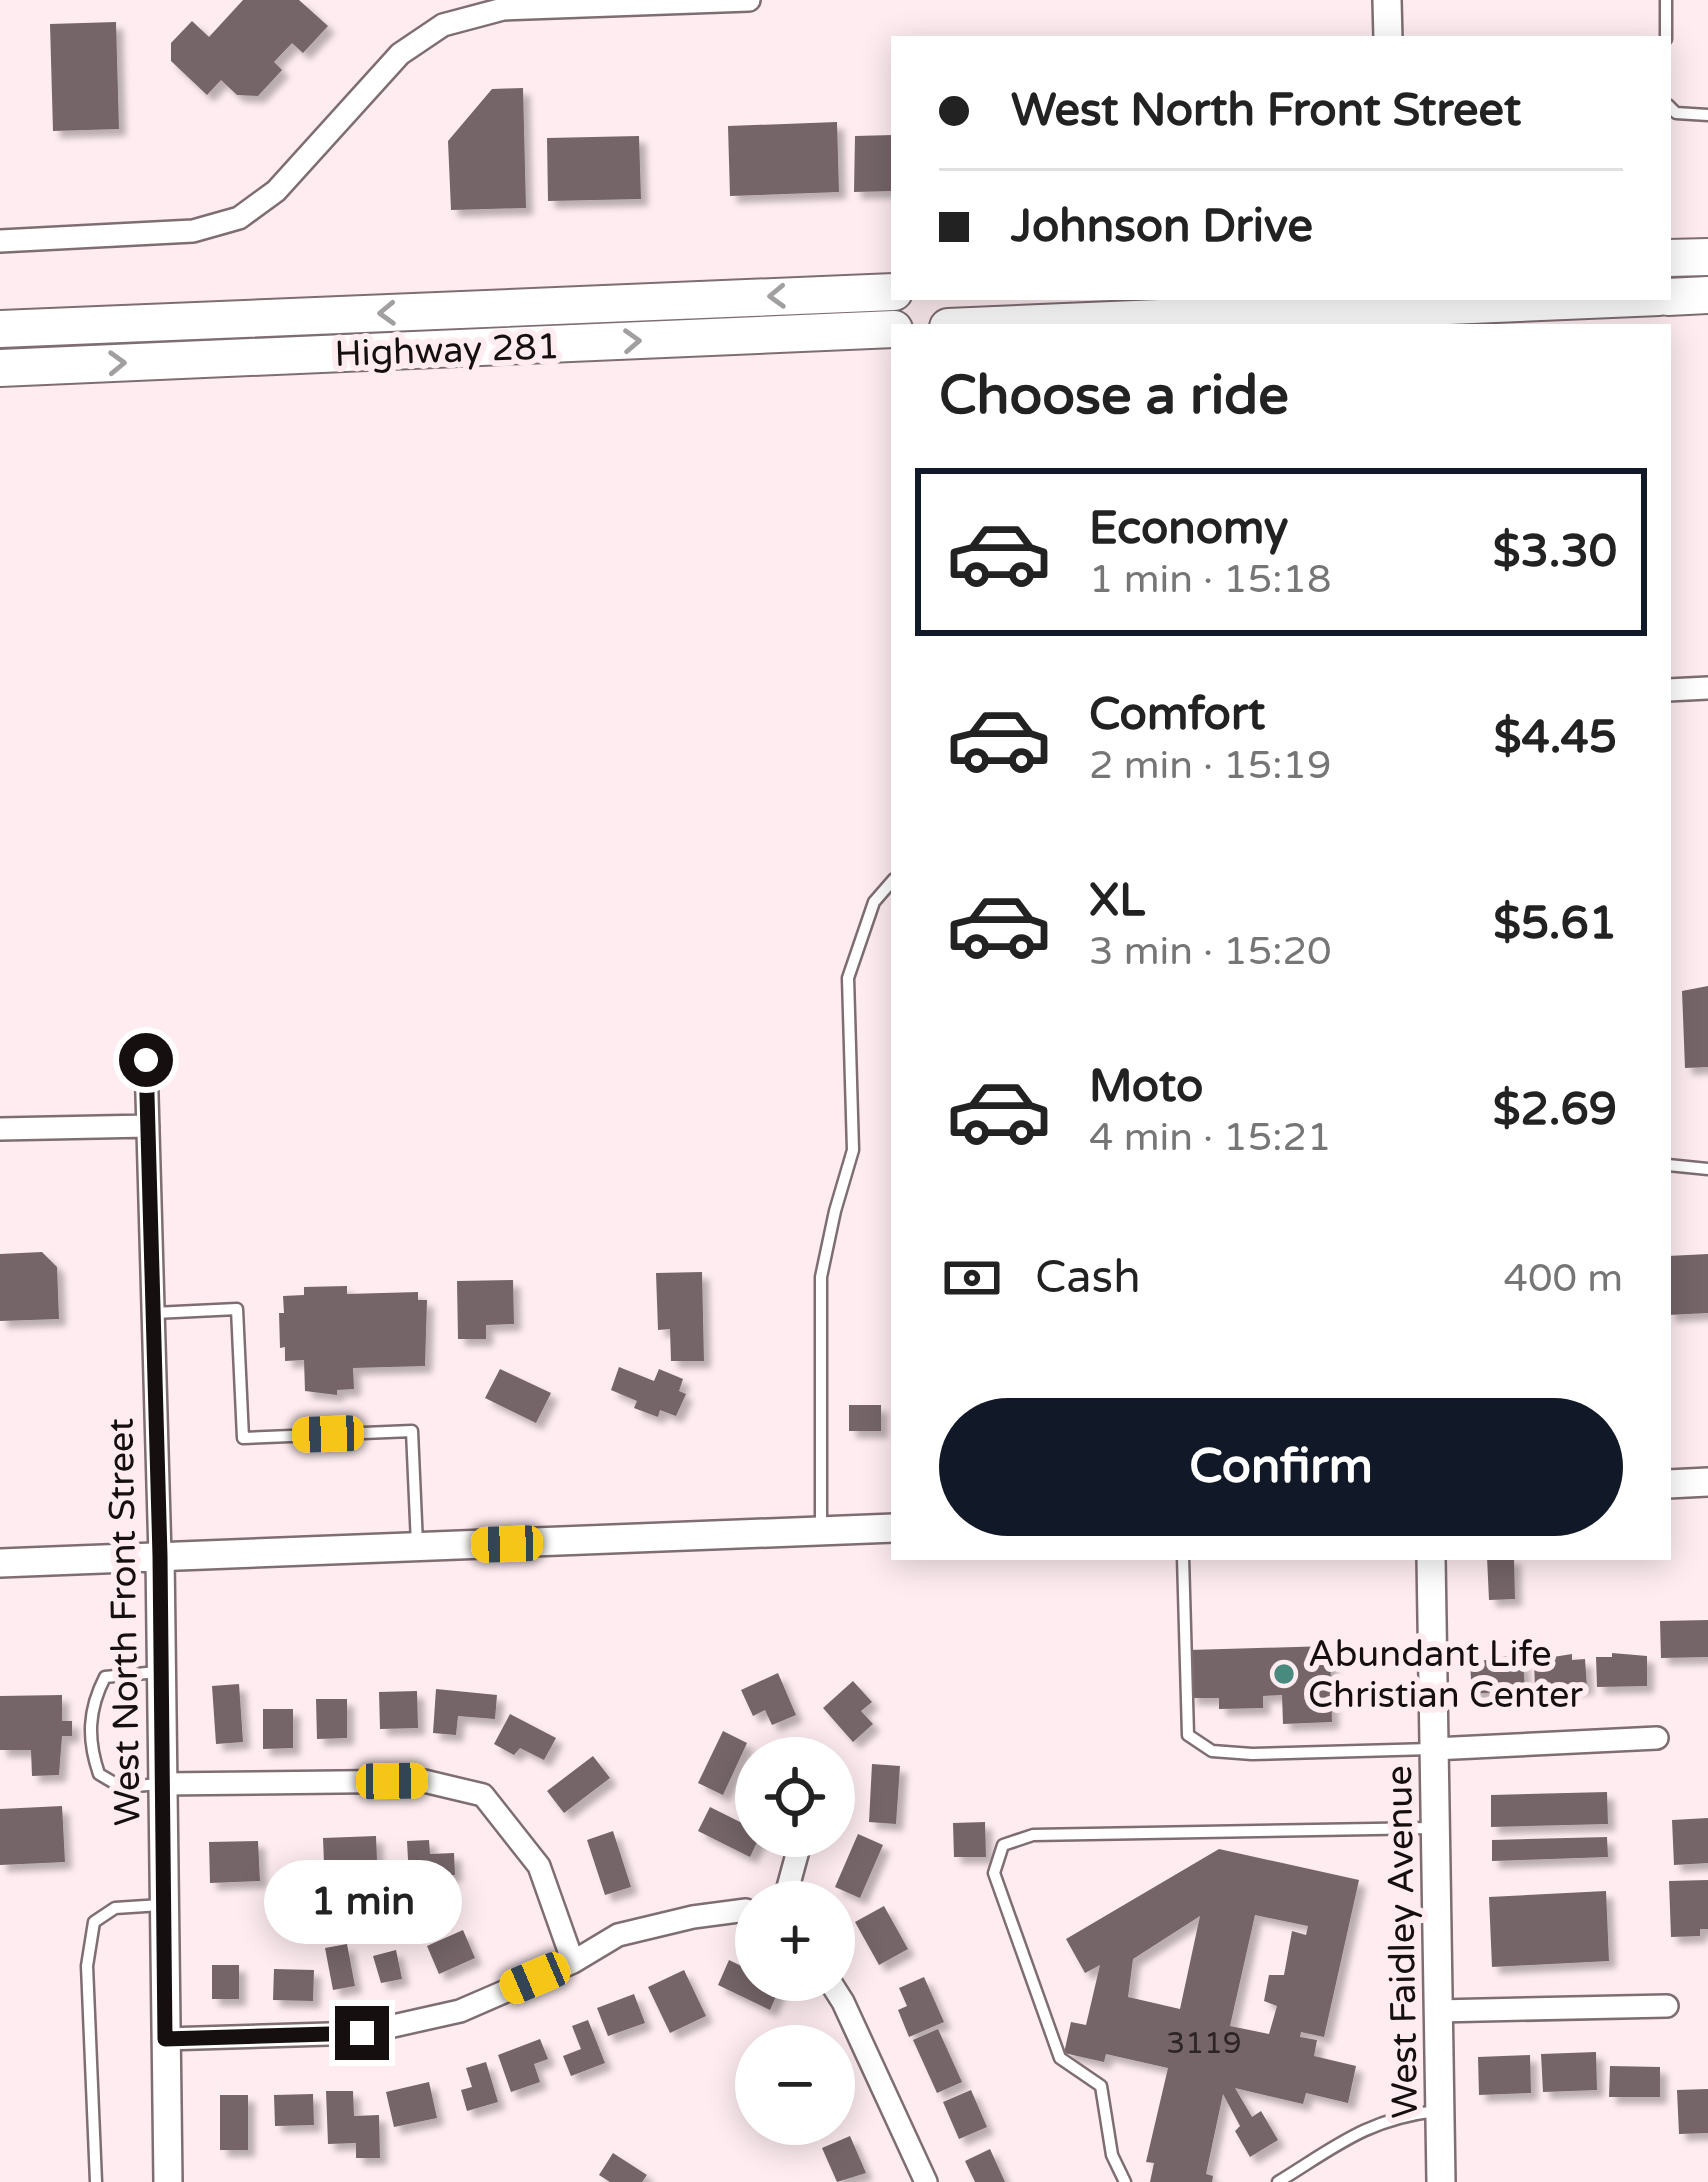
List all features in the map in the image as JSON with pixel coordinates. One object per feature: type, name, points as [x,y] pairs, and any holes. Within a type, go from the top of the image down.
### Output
[{"type":"highway","points":[[1671,259],[1708,257]]},
{"type":"highway","name":"Highway 281","points":[[0,329],[891,292]]},
{"type":"highway","points":[[1671,297],[1708,295]]},
{"type":"highway","points":[[1033,324],[1603,300]]},
{"type":"highway","name":"Highway 281","points":[[0,368],[891,329]]},
{"type":"street","points":[[442,0],[443,25]]},
{"type":"street","points":[[0,241],[193,231],[239,218],[276,191],[400,54],[443,25],[503,9],[749,0]]},
{"type":"street","points":[[1387,0],[1388,36]]},
{"type":"street","points":[[1671,690],[1708,688]]},
{"type":"street","name":"West North Front Street","points":[[146,1060],[160,1556],[167,2182]]},
{"type":"street","points":[[0,1129],[148,1126]]},
{"type":"street","points":[[1671,1484],[1708,1482]]},
{"type":"street","points":[[0,1563],[891,1528]]},
{"type":"street","name":"West Faidley Avenue","points":[[1432,1560],[1441,2182]]},
{"type":"street","points":[[1434,1748],[1657,1738]]},
{"type":"street","points":[[161,1784],[424,1780],[483,1795],[539,1866],[573,1962]]},
{"type":"street","points":[[165,2039],[362,2033],[460,2011],[573,1962],[618,1935],[735,1911]]},
{"type":"street","points":[[842,2001],[926,2182]]},
{"type":"street","points":[[1438,2012],[1667,2006]]},
{"type":"lane","points":[[1666,0],[1666,36]]},
{"type":"lane","points":[[1671,108],[1676,113],[1708,115]]},
{"type":"lane","points":[[821,1532],[821,1277],[853,1150],[848,978],[874,902],[891,882]]},
{"type":"lane","points":[[1671,1166],[1708,1169]]},
{"type":"lane","points":[[154,1313],[237,1309],[243,1438],[412,1431],[417,1547]]},
{"type":"lane","points":[[1183,1560],[1188,1736],[1212,1751],[1252,1754],[1434,1748]]},
{"type":"lane","points":[[160,1671],[105,1677],[91,1703],[91,1748],[99,1774],[121,1787],[161,1784]]},
{"type":"lane","points":[[1125,2182],[1112,2155],[1101,2086],[1060,2057],[994,1874],[1003,1845],[1033,1835],[1436,1828]]},
{"type":"lane","points":[[96,2182],[87,1966],[94,1922],[115,1908],[163,1904]]},
{"type":"lane","points":[[1278,2182],[1361,2130],[1396,2115],[1440,2110]]},
{"type":"building","points":[[243,0],[299,0],[328,26],[303,53],[292,43],[274,62],[282,70],[258,96],[237,95],[221,80],[207,95],[171,61],[171,43],[192,21],[209,37]]},
{"type":"building","points":[[116,22],[119,129],[53,131],[50,24]]},
{"type":"building","points":[[523,88],[526,208],[451,210],[448,141],[492,89]]},
{"type":"building","points":[[837,122],[839,192],[730,196],[728,126]]},
{"type":"building","points":[[891,135],[891,191],[854,192],[855,136]]},
{"type":"building","points":[[639,136],[641,199],[548,201],[547,138]]},
{"type":"building","points":[[1708,986],[1708,1067],[1685,1068],[1682,991]]},
{"type":"building","points":[[42,1252],[57,1267],[59,1319],[0,1321],[0,1254]]},
{"type":"building","points":[[1708,1254],[1708,1313],[1671,1315],[1671,1256]]},
{"type":"building","points":[[702,1272],[704,1361],[671,1361],[670,1329],[658,1330],[656,1273]]},
{"type":"building","points":[[513,1280],[514,1324],[486,1325],[486,1339],[458,1339],[457,1281]]},
{"type":"building","points":[[347,1286],[347,1294],[418,1292],[418,1300],[427,1300],[425,1366],[353,1368],[354,1389],[337,1390],[337,1395],[305,1391],[304,1360],[285,1361],[285,1347],[280,1348],[283,1296],[304,1295],[304,1287]]},
{"type":"building","points":[[619,1367],[654,1381],[659,1369],[683,1379],[679,1391],[686,1394],[676,1416],[660,1410],[658,1417],[634,1408],[637,1401],[611,1390]]},
{"type":"building","points":[[500,1369],[551,1393],[536,1423],[485,1398]]},
{"type":"building","points":[[849,1405],[881,1405],[881,1431],[849,1431]]},
{"type":"building","points":[[1487,1560],[1514,1560],[1515,1599],[1489,1600]]},
{"type":"building","points":[[1708,1620],[1708,1657],[1661,1658],[1660,1621]]},
{"type":"building","points":[[1330,1646],[1332,1722],[1283,1724],[1282,1695],[1263,1696],[1263,1708],[1219,1709],[1219,1698],[1190,1698],[1189,1650]]},
{"type":"building","points":[[1612,1653],[1647,1656],[1647,1686],[1597,1687],[1596,1657],[1612,1657]]},
{"type":"building","points":[[1572,1654],[1572,1660],[1585,1659],[1587,1688],[1535,1690],[1534,1660]]},
{"type":"building","points":[[1513,1655],[1514,1661],[1523,1661],[1525,1690],[1472,1694],[1470,1663]]},
{"type":"building","points":[[778,1673],[796,1715],[772,1725],[765,1710],[753,1716],[741,1690]]},
{"type":"building","points":[[853,1681],[872,1702],[861,1711],[873,1724],[855,1740],[823,1708]]},
{"type":"building","points":[[239,1684],[243,1742],[216,1744],[212,1686]]},
{"type":"building","points":[[436,1689],[497,1695],[495,1719],[458,1716],[456,1735],[433,1733]]},
{"type":"building","points":[[417,1691],[418,1728],[380,1729],[379,1692]]},
{"type":"building","points":[[62,1695],[62,1721],[72,1721],[72,1736],[62,1736],[59,1775],[32,1776],[31,1750],[0,1750],[0,1696]]},
{"type":"building","points":[[316,1699],[347,1699],[347,1738],[317,1739]]},
{"type":"building","points":[[263,1709],[293,1709],[293,1748],[263,1749]]},
{"type":"building","points":[[510,1714],[556,1738],[544,1760],[520,1748],[514,1755],[494,1744]]},
{"type":"building","points":[[723,1731],[735,1737],[735,1769],[723,1795],[698,1783]]},
{"type":"building","points":[[593,1756],[610,1778],[564,1813],[547,1791]]},
{"type":"building","points":[[872,1764],[900,1766],[896,1824],[869,1822]]},
{"type":"building","points":[[1607,1792],[1608,1824],[1491,1827],[1491,1795]]},
{"type":"building","points":[[62,1806],[65,1862],[0,1865],[0,1809]]},
{"type":"building","points":[[710,1807],[735,1820],[735,1850],[698,1831]]},
{"type":"building","points":[[1708,1818],[1708,1863],[1674,1865],[1672,1820]]},
{"type":"building","points":[[985,1822],[986,1857],[954,1857],[953,1823]]},
{"type":"building","points":[[613,1831],[631,1887],[605,1895],[587,1840]]},
{"type":"building","points":[[858,1834],[883,1845],[860,1898],[855,1896],[855,1881],[838,1881],[848,1857],[855,1857]]},
{"type":"building","points":[[376,1836],[377,1861],[324,1863],[323,1838]]},
{"type":"building","points":[[1607,1837],[1608,1857],[1492,1861],[1492,1840]]},
{"type":"building","points":[[429,1840],[430,1854],[454,1853],[455,1875],[409,1877],[407,1841]]},
{"type":"building","points":[[258,1841],[260,1881],[210,1883],[209,1842]]},
{"type":"building","points":[[1219,1849],[1359,1880],[1324,2037],[1301,2032],[1300,2037],[1317,2040],[1314,2056],[1356,2066],[1348,2103],[1306,2093],[1303,2104],[1235,2088],[1252,2117],[1261,2111],[1278,2140],[1250,2157],[1223,2094],[1206,2174],[1213,2176],[1212,2182],[1150,2182],[1154,2163],[1146,2162],[1168,2068],[1106,2054],[1104,2062],[1064,2053],[1071,2022],[1086,2025],[1100,1965],[1085,1973],[1066,1939]],"holes":[[[1255,1915],[1308,1926],[1306,1935],[1292,1931],[1284,1975],[1269,1975],[1264,2001],[1277,2006],[1269,2034],[1230,2026]],[[1200,1916],[1180,2009],[1128,1997],[1133,1959]]]},
{"type":"building","points":[[1708,1880],[1708,1929],[1700,1929],[1700,1936],[1671,1937],[1669,1881]]},
{"type":"building","points":[[1606,1891],[1609,1961],[1492,1967],[1489,1897]]},
{"type":"building","points":[[884,1906],[908,1949],[879,1965],[855,1922]]},
{"type":"building","points":[[463,1930],[475,1958],[439,1974],[427,1946]]},
{"type":"building","points":[[347,1944],[355,1986],[333,1990],[325,1948]]},
{"type":"building","points":[[396,1950],[402,1979],[381,1983],[373,1956]]},
{"type":"building","points":[[729,1960],[735,1963],[735,1993],[718,1985]]},
{"type":"building","points":[[212,1965],[239,1965],[239,1999],[212,1999]]},
{"type":"building","points":[[274,1969],[314,1970],[313,2001],[273,2000]]},
{"type":"building","points":[[684,1970],[706,2016],[670,2033],[648,1987]]},
{"type":"building","points":[[924,1977],[944,2022],[909,2037],[898,2010],[907,2006],[899,1988]]},
{"type":"building","points":[[634,1994],[645,2023],[608,2036],[597,2008]]},
{"type":"building","points":[[751,2001],[774,2001],[770,2010]]},
{"type":"building","points":[[588,2020],[605,2063],[571,2076],[563,2056],[581,2049],[572,2026]]},
{"type":"building","points":[[938,2029],[962,2082],[937,2093],[913,2040]]},
{"type":"building","points":[[540,2039],[548,2059],[534,2064],[540,2082],[511,2092],[498,2055]]},
{"type":"building","points":[[1596,2052],[1597,2090],[1543,2092],[1541,2054]]},
{"type":"building","points":[[1530,2055],[1531,2093],[1479,2095],[1478,2057]]},
{"type":"building","points":[[486,2062],[498,2102],[467,2111],[461,2090],[472,2087],[466,2068]]},
{"type":"building","points":[[1610,2066],[1660,2067],[1660,2097],[1609,2097]]},
{"type":"building","points":[[429,2082],[437,2118],[394,2127],[386,2092]]},
{"type":"building","points":[[1708,2089],[1708,2133],[1679,2134],[1677,2090]]},
{"type":"building","points":[[971,2090],[987,2127],[959,2139],[943,2102]]},
{"type":"building","points":[[326,2091],[353,2091],[354,2116],[379,2115],[380,2158],[356,2158],[356,2143],[328,2144]]},
{"type":"building","points":[[313,2094],[314,2125],[275,2126],[274,2095]]},
{"type":"building","points":[[220,2095],[248,2095],[248,2150],[220,2150]]},
{"type":"building","points":[[854,2145],[866,2173],[837,2182],[822,2148]]},
{"type":"building","points":[[990,2149],[1005,2182],[975,2182],[965,2161]]},
{"type":"building","points":[[613,2153],[647,2175],[642,2182],[610,2182],[599,2175]]},
{"type":"place","name":"Abundant Life Christian Center","points":[[1284,1674]]},
{"type":"route","points":[[146,1060],[160,1556],[165,2039],[362,2033]]}]
